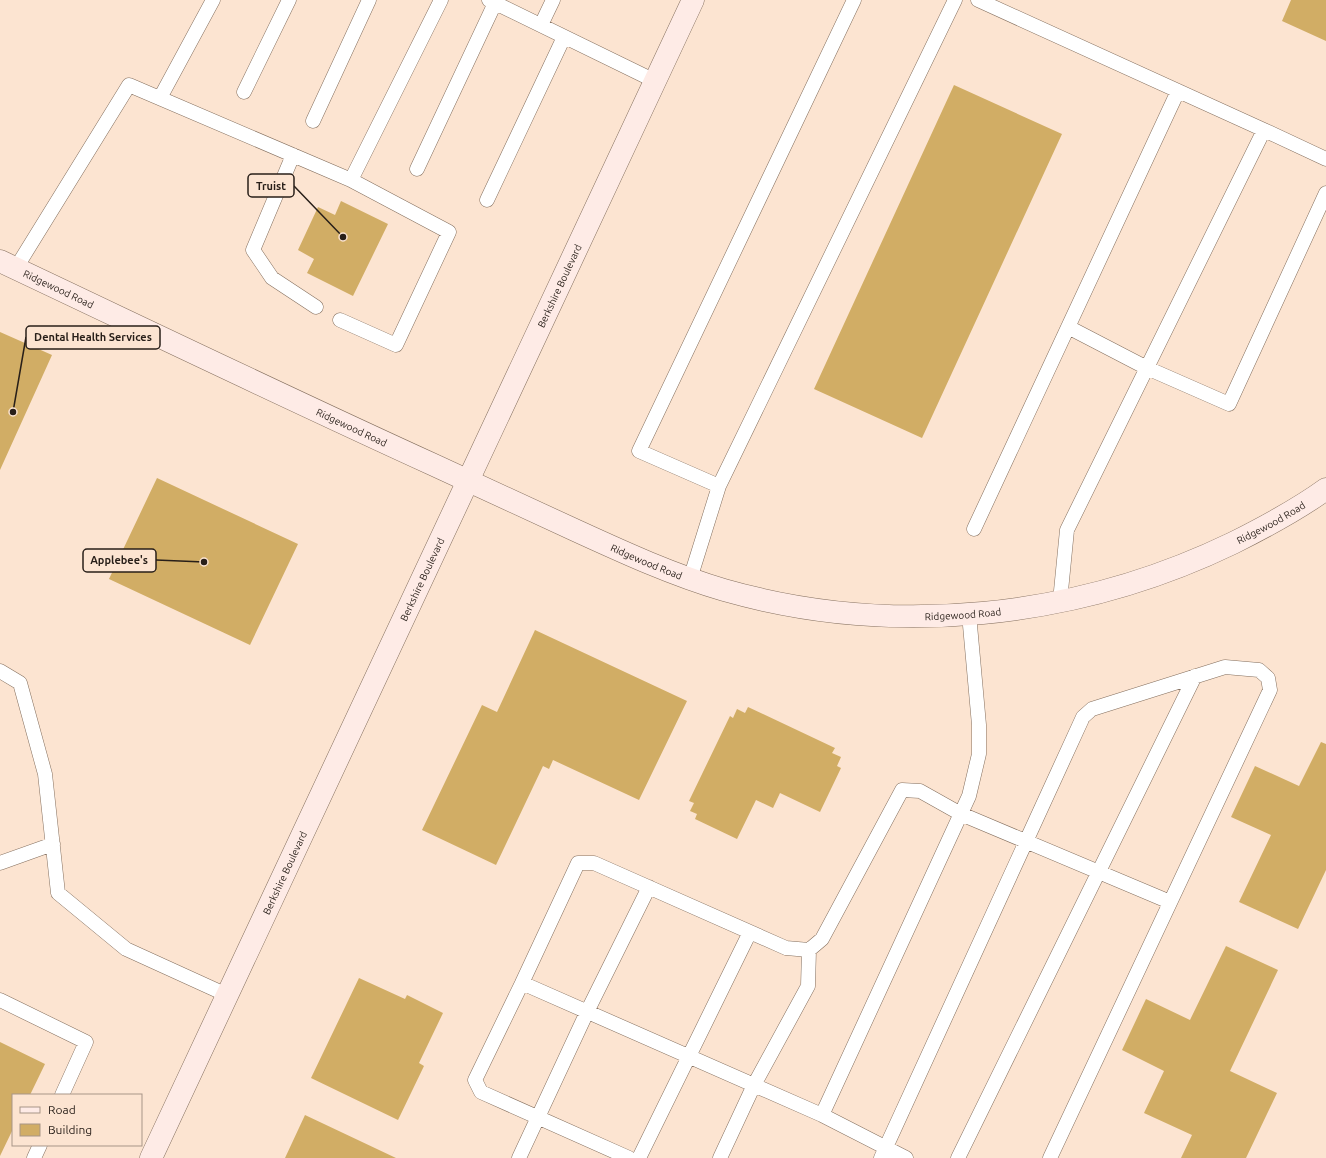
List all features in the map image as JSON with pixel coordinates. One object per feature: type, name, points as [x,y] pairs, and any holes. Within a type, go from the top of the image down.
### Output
[{"type":"street","name":"Berkshire Boulevard","points":[[151,1158],[693,0]]},
{"type":"street","name":"Ridgewood Road","points":[[8,264],[353,428],[641,560],[690,579],[726,590],[793,605],[862,614],[895,616],[955,615],[1021,609],[1081,598],[1140,581],[1200,559],[1264,528],[1326,489]]},
{"type":"lane","points":[[160,98],[213,0]]},
{"type":"lane","points":[[244,92],[289,0]]},
{"type":"lane","points":[[313,121],[370,0]]},
{"type":"lane","points":[[351,180],[441,0]]},
{"type":"lane","points":[[541,25],[554,0]]},
{"type":"lane","points":[[718,486],[639,451],[854,0]]},
{"type":"lane","points":[[690,579],[718,486],[955,0]]},
{"type":"lane","points":[[978,0],[1326,159]]},
{"type":"lane","points":[[417,169],[492,1],[656,81]]},
{"type":"lane","points":[[487,200],[564,37]]},
{"type":"lane","points":[[8,264],[129,85],[351,180],[448,232],[396,345],[340,320]]},
{"type":"lane","points":[[974,529],[1178,91]]},
{"type":"lane","points":[[1060,601],[1067,530],[1264,130]]},
{"type":"lane","points":[[293,155],[253,250],[272,278],[316,307]]},
{"type":"lane","points":[[1068,327],[1147,368],[1229,404],[1326,193]]},
{"type":"lane","points":[[822,1115],[969,796],[979,754],[979,725],[969,614]]},
{"type":"lane","points":[[884,1153],[1082,717],[1092,709],[1225,667],[1258,670],[1268,678],[1270,690],[1050,1158]]},
{"type":"lane","points":[[0,671],[20,683],[45,774],[58,893],[126,949],[227,995]]},
{"type":"lane","points":[[958,1158],[1195,676]]},
{"type":"lane","points":[[629,1158],[481,1092],[475,1080],[578,863],[594,863],[786,948],[809,950],[822,939],[902,790],[920,791],[961,814],[1170,902]]},
{"type":"lane","points":[[0,863],[53,844]]},
{"type":"lane","points":[[519,1158],[586,1012],[648,887]]},
{"type":"lane","points":[[639,1158],[750,932]]},
{"type":"lane","points":[[720,1158],[754,1085],[808,986],[809,950]]},
{"type":"lane","points":[[522,983],[822,1115],[884,1153],[906,1158]]},
{"type":"lane","points":[[0,1000],[86,1042],[62,1094]]},
{"type":"lane","points":[[34,1158],[40,1146]]},
{"type":"building","points":[[1291,0],[1326,0],[1326,41],[1282,21]]},
{"type":"building","points":[[954,85],[1062,134],[922,438],[814,389]]},
{"type":"building","points":[[341,201],[388,224],[353,296],[307,273],[314,259],[298,250],[318,207],[335,215]]},
{"type":"building","points":[[0,332],[52,355],[0,470]]},
{"type":"building","points":[[157,478],[298,544],[250,645],[109,579]]},
{"type":"building","points":[[535,630],[687,701],[639,800],[553,760],[549,769],[543,766],[496,865],[422,830],[482,705],[497,712]]},
{"type":"building","points":[[748,707],[835,748],[832,753],[841,757],[837,766],[841,768],[820,812],[780,793],[773,808],[756,800],[737,839],[695,819],[697,814],[690,811],[694,803],[689,801],[730,716],[733,718],[737,709],[745,713]]},
{"type":"building","points":[[1321,742],[1326,744],[1326,870],[1298,929],[1239,902],[1271,835],[1231,817],[1255,766],[1299,786]]},
{"type":"building","points":[[1226,946],[1278,970],[1230,1071],[1277,1093],[1246,1158],[1181,1158],[1192,1135],[1144,1113],[1164,1071],[1122,1050],[1146,999],[1190,1020]]},
{"type":"building","points":[[359,978],[405,999],[407,995],[443,1013],[419,1063],[424,1066],[398,1120],[311,1078]]},
{"type":"building","points":[[0,1042],[45,1064],[30,1094],[12,1094],[12,1131],[0,1156]]},
{"type":"building","points":[[305,1115],[396,1158],[285,1158]]},
{"type":"place","name":"Truist","points":[[343,237]]},
{"type":"place","name":"Dental Health Services","points":[[13,412]]},
{"type":"place","name":"Applebee's","points":[[204,562]]}]
